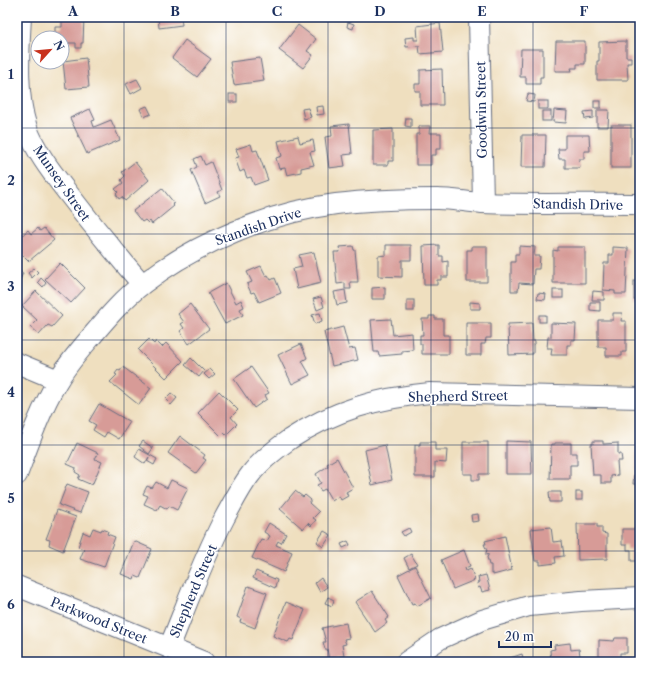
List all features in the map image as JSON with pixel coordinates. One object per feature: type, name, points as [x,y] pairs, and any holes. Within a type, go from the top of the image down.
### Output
[{"type":"street","name":"Munsey Street","points":[[21,17],[19,60],[22,108],[28,129],[38,150],[56,178],[88,220],[142,284]]},
{"type":"street","name":"Goodwin Street","points":[[479,17],[482,203]]},
{"type":"street","name":"Standish Drive","points":[[17,475],[37,420],[58,380],[85,344],[142,284],[174,262],[206,245],[246,228],[295,212],[335,204],[384,200],[438,199],[482,203],[640,204]]},
{"type":"street","points":[[17,363],[58,380]]},
{"type":"street","name":"Shepherd Street","points":[[169,648],[220,528],[233,502],[250,474],[275,449],[308,427],[346,410],[404,396],[430,393],[640,398]]},
{"type":"street","name":"Parkwood Street","points":[[17,586],[204,662]]},
{"type":"street","points":[[406,662],[440,639],[482,620],[530,606],[581,601],[640,598]]},
{"type":"building","points":[[62,17],[84,17],[83,43],[81,43],[81,48],[76,48],[76,43],[70,43],[70,30],[55,30],[55,27],[62,27]]},
{"type":"building","points":[[158,17],[181,17],[182,25],[159,28]]},
{"type":"building","points":[[348,22],[354,24],[353,29],[347,27]]},
{"type":"building","points":[[440,23],[443,52],[420,54],[419,46],[406,47],[405,38],[414,37],[414,40],[418,40],[417,26]]},
{"type":"building","points":[[298,25],[316,39],[307,51],[313,55],[303,68],[279,50]]},
{"type":"building","points":[[185,40],[211,59],[197,77],[172,58]]},
{"type":"building","points":[[556,41],[585,41],[585,64],[577,64],[577,68],[571,68],[572,71],[555,71]]},
{"type":"building","points":[[626,41],[626,57],[631,57],[631,63],[627,63],[628,80],[597,80],[599,42]]},
{"type":"building","points":[[521,49],[543,49],[543,77],[540,77],[540,84],[526,84],[526,77],[520,77]]},
{"type":"building","points":[[86,58],[89,87],[66,89],[64,70],[70,70],[70,60]]},
{"type":"building","points":[[260,58],[264,81],[234,85],[230,62]]},
{"type":"building","points":[[442,69],[443,105],[420,105],[420,91],[415,91],[415,84],[420,84],[420,70]]},
{"type":"building","points":[[137,79],[142,88],[131,94],[126,84]]},
{"type":"building","points":[[229,94],[237,94],[237,102],[229,102]]},
{"type":"building","points":[[528,94],[535,95],[534,102],[526,101]]},
{"type":"building","points":[[538,101],[548,101],[548,109],[538,109]]},
{"type":"building","points":[[594,101],[601,101],[601,108],[594,108]]},
{"type":"building","points":[[147,106],[151,114],[144,117],[140,109]]},
{"type":"building","points":[[323,106],[324,114],[317,115],[316,107]]},
{"type":"building","points":[[308,108],[311,117],[304,119],[302,109]]},
{"type":"building","points":[[90,109],[95,120],[92,121],[94,127],[111,120],[120,140],[87,154],[70,118]]},
{"type":"building","points":[[554,110],[567,111],[566,123],[553,122]]},
{"type":"building","points":[[597,110],[609,110],[608,127],[597,127]]},
{"type":"building","points":[[542,111],[551,111],[551,121],[542,121]]},
{"type":"building","points":[[593,111],[593,118],[585,119],[584,112]]},
{"type":"building","points":[[406,118],[411,118],[411,127],[405,126]]},
{"type":"building","points":[[349,124],[352,154],[343,155],[345,166],[329,168],[325,137],[332,136],[331,126]]},
{"type":"building","points":[[611,125],[631,125],[631,168],[611,168]]},
{"type":"building","points":[[419,126],[430,126],[429,133],[441,133],[441,149],[436,149],[436,155],[431,155],[431,165],[416,165],[416,134],[419,134]]},
{"type":"building","points":[[393,129],[393,161],[388,161],[388,165],[373,165],[373,130]]},
{"type":"building","points":[[522,135],[546,135],[545,167],[521,167]]},
{"type":"building","points":[[565,135],[589,135],[590,151],[584,151],[584,159],[579,159],[580,168],[565,168],[565,159],[559,159],[558,149],[565,149]]},
{"type":"building","points":[[298,136],[300,143],[313,140],[315,151],[310,152],[314,165],[301,168],[301,172],[287,175],[285,168],[279,169],[276,158],[282,156],[278,141]]},
{"type":"building","points":[[251,144],[253,151],[257,150],[268,180],[254,185],[251,177],[247,178],[244,170],[240,172],[235,158],[239,157],[236,149]]},
{"type":"building","points":[[201,156],[205,165],[211,162],[222,190],[218,192],[220,196],[205,203],[191,170],[197,167],[194,159]]},
{"type":"building","points":[[135,162],[149,180],[125,201],[122,197],[119,199],[116,194],[118,192],[115,189],[123,183],[121,180],[125,176],[122,172]]},
{"type":"building","points":[[162,188],[174,203],[172,204],[174,206],[152,224],[150,221],[148,223],[145,220],[142,222],[133,211]]},
{"type":"building","points":[[38,228],[40,231],[44,228],[54,240],[29,261],[23,255],[19,258],[17,256],[17,252],[20,249],[17,246],[17,240],[28,230],[31,234]]},
{"type":"building","points":[[386,245],[411,245],[411,260],[402,260],[402,277],[378,276],[378,256],[386,255]]},
{"type":"building","points":[[439,245],[439,256],[443,256],[443,262],[448,261],[448,277],[441,277],[441,280],[437,280],[437,285],[424,285],[423,246]]},
{"type":"building","points":[[353,246],[355,250],[358,282],[350,282],[351,289],[345,289],[345,283],[337,284],[334,252],[340,252],[339,247]]},
{"type":"building","points":[[472,246],[487,246],[487,282],[467,282],[467,250],[472,250]]},
{"type":"building","points":[[519,246],[535,247],[534,256],[540,256],[539,269],[534,269],[533,284],[519,283],[518,291],[511,291],[511,262],[515,262],[515,254],[519,254]]},
{"type":"building","points":[[558,247],[585,247],[585,283],[553,283],[553,250],[558,251]]},
{"type":"building","points":[[613,247],[628,248],[626,294],[615,294],[615,291],[603,290],[604,263],[609,263],[609,255],[613,255]]},
{"type":"building","points":[[314,252],[321,283],[297,289],[293,269],[302,267],[299,255]]},
{"type":"building","points":[[60,263],[85,288],[71,303],[45,279]]},
{"type":"building","points":[[261,266],[266,276],[268,275],[271,280],[275,278],[281,293],[259,302],[254,292],[251,293],[247,284],[252,282],[247,272]]},
{"type":"building","points":[[34,268],[38,272],[32,278],[28,273]]},
{"type":"building","points":[[18,270],[23,273],[20,280],[17,279]]},
{"type":"building","points":[[41,278],[46,283],[43,287],[38,282]]},
{"type":"building","points":[[634,281],[640,281],[640,300],[634,300]]},
{"type":"building","points":[[226,283],[236,303],[241,300],[244,307],[240,309],[243,315],[225,324],[208,293]]},
{"type":"building","points":[[385,287],[385,299],[372,299],[372,288]]},
{"type":"building","points":[[345,290],[347,303],[337,305],[334,292]]},
{"type":"building","points":[[553,290],[563,290],[563,298],[553,298]]},
{"type":"building","points":[[36,291],[62,316],[52,327],[48,325],[39,335],[30,327],[37,320],[22,306]]},
{"type":"building","points":[[593,291],[604,292],[604,300],[592,300]]},
{"type":"building","points":[[538,293],[546,294],[545,300],[537,299]]},
{"type":"building","points":[[321,297],[324,307],[317,310],[313,299]]},
{"type":"building","points":[[407,300],[414,300],[414,311],[407,311]]},
{"type":"building","points":[[470,302],[480,303],[480,309],[470,309]]},
{"type":"building","points":[[590,302],[600,302],[600,311],[590,310]]},
{"type":"building","points":[[190,304],[209,329],[189,344],[180,331],[184,328],[181,324],[184,322],[178,314]]},
{"type":"building","points":[[320,313],[322,321],[315,324],[312,315]]},
{"type":"building","points":[[613,313],[622,313],[621,321],[626,321],[626,352],[622,352],[622,356],[606,356],[606,347],[598,347],[598,320],[613,320]]},
{"type":"building","points":[[539,315],[546,315],[546,322],[539,322]]},
{"type":"building","points":[[429,316],[435,316],[435,319],[443,319],[443,335],[449,335],[449,354],[422,354],[420,335],[423,335],[422,319],[429,319]]},
{"type":"building","points":[[391,319],[393,335],[412,333],[413,350],[402,351],[402,354],[379,356],[378,352],[374,352],[371,320]]},
{"type":"building","points":[[466,323],[491,323],[491,338],[486,338],[485,344],[481,344],[481,355],[466,355]]},
{"type":"building","points":[[532,323],[533,341],[535,341],[535,344],[533,344],[533,354],[509,355],[508,324]]},
{"type":"building","points":[[551,323],[576,324],[575,340],[571,340],[571,345],[567,345],[567,355],[551,355],[552,348],[547,348],[548,337],[551,337]]},
{"type":"building","points":[[343,327],[349,349],[355,348],[358,360],[332,366],[324,332]]},
{"type":"building","points":[[149,339],[154,344],[156,341],[162,347],[166,343],[183,361],[166,378],[138,350]]},
{"type":"building","points":[[301,344],[307,358],[302,361],[310,375],[292,384],[278,355]]},
{"type":"building","points":[[191,358],[204,371],[199,377],[185,365]]},
{"type":"building","points":[[123,367],[151,388],[139,405],[110,382],[117,375],[115,374],[118,370],[120,371]]},
{"type":"building","points":[[251,367],[269,393],[265,395],[267,399],[254,408],[234,379]]},
{"type":"building","points":[[210,369],[215,374],[209,379],[204,374]]},
{"type":"building","points":[[219,391],[238,410],[231,417],[237,424],[226,435],[223,432],[220,435],[198,413]]},
{"type":"building","points":[[171,393],[177,398],[171,405],[165,399]]},
{"type":"building","points":[[99,404],[130,422],[119,439],[107,432],[104,437],[93,430],[96,425],[89,421]]},
{"type":"building","points":[[180,436],[205,455],[203,458],[206,460],[196,473],[168,453]]},
{"type":"building","points":[[143,441],[153,448],[149,454],[139,446]]},
{"type":"building","points":[[506,441],[531,442],[532,474],[506,474]]},
{"type":"building","points":[[593,441],[603,441],[603,444],[618,443],[618,454],[621,454],[622,461],[617,461],[618,475],[611,476],[611,483],[601,483],[601,475],[593,475],[591,444],[593,444]]},
{"type":"building","points":[[420,442],[435,442],[435,450],[447,450],[446,463],[435,462],[435,477],[415,477],[415,445],[420,445]]},
{"type":"building","points":[[463,442],[488,442],[488,474],[479,474],[479,480],[472,480],[472,474],[463,474]]},
{"type":"building","points":[[77,443],[98,453],[95,459],[102,462],[92,485],[78,479],[80,475],[75,472],[76,468],[67,464]]},
{"type":"building","points":[[571,443],[571,453],[577,453],[577,465],[570,465],[570,479],[550,479],[551,444]]},
{"type":"building","points":[[637,444],[640,444],[640,484],[633,484],[634,475],[636,475]]},
{"type":"building","points":[[385,445],[392,480],[372,485],[365,450]]},
{"type":"building","points":[[139,449],[157,459],[154,465],[147,461],[149,457],[145,464],[135,457]]},
{"type":"building","points":[[337,458],[353,488],[346,492],[348,496],[341,500],[339,496],[332,501],[325,489],[321,491],[317,485],[321,483],[316,474],[328,466],[327,464]]},
{"type":"building","points":[[171,480],[188,488],[177,510],[169,506],[167,509],[160,505],[157,510],[144,504],[148,496],[143,494],[147,486],[152,488],[156,482],[167,488]]},
{"type":"building","points":[[67,484],[88,492],[80,513],[59,505]]},
{"type":"building","points":[[295,491],[303,497],[305,495],[311,500],[309,503],[319,512],[313,518],[316,520],[311,526],[308,523],[303,529],[280,509]]},
{"type":"building","points":[[549,492],[561,492],[561,502],[550,502]]},
{"type":"building","points":[[576,492],[582,492],[582,500],[576,500]]},
{"type":"building","points":[[57,510],[76,517],[63,551],[49,545],[50,540],[46,539]]},
{"type":"building","points":[[478,514],[479,521],[472,522],[471,515]]},
{"type":"building","points":[[269,523],[286,534],[281,543],[278,541],[276,545],[292,552],[284,572],[252,558],[261,539],[267,541],[270,536],[264,532]]},
{"type":"building","points":[[577,524],[597,524],[597,527],[602,527],[602,533],[607,534],[607,559],[578,560]]},
{"type":"building","points":[[551,527],[553,542],[562,541],[564,556],[555,557],[556,563],[540,565],[540,561],[535,561],[531,529]]},
{"type":"building","points":[[93,528],[101,531],[102,529],[108,531],[107,534],[115,537],[104,567],[80,559],[84,549],[78,547],[83,532],[90,535]]},
{"type":"building","points":[[409,528],[411,532],[404,536],[401,532]]},
{"type":"building","points":[[622,529],[640,529],[640,561],[631,561],[631,550],[627,550],[627,545],[622,545]]},
{"type":"building","points":[[324,531],[331,535],[323,547],[317,542]]},
{"type":"building","points":[[505,536],[512,570],[493,575],[493,573],[491,574],[491,565],[489,565],[487,557],[488,554],[486,555],[487,551],[484,544],[486,544],[485,541]]},
{"type":"building","points":[[134,541],[152,549],[140,578],[135,576],[134,579],[121,574]]},
{"type":"building","points":[[348,541],[350,545],[343,548],[341,544]]},
{"type":"building","points":[[464,550],[470,566],[465,568],[466,571],[471,569],[475,580],[453,589],[441,560]]},
{"type":"building","points":[[411,554],[417,564],[409,568],[404,558]]},
{"type":"building","points":[[415,566],[431,598],[417,606],[415,603],[412,604],[398,575]]},
{"type":"building","points":[[256,571],[277,580],[275,588],[253,578]]},
{"type":"building","points":[[486,575],[490,590],[482,592],[480,587],[478,588],[478,577]]},
{"type":"building","points":[[321,578],[327,587],[320,592],[315,583]]},
{"type":"building","points":[[248,586],[267,593],[255,628],[240,622],[241,619],[237,617]]},
{"type":"building","points":[[372,591],[389,617],[385,620],[387,623],[375,632],[355,602]]},
{"type":"building","points":[[328,597],[334,600],[332,606],[325,603]]},
{"type":"building","points":[[286,602],[305,610],[293,640],[290,639],[288,642],[273,636]]},
{"type":"building","points":[[346,623],[349,638],[344,639],[346,644],[342,645],[344,656],[329,659],[327,649],[325,649],[323,642],[326,642],[322,628]]},
{"type":"building","points":[[615,638],[627,638],[627,653],[620,653],[620,662],[599,662],[599,640],[614,641]]},
{"type":"building","points":[[570,643],[571,650],[579,649],[581,662],[551,662],[550,650],[555,649],[554,645]]},
{"type":"building","points":[[522,654],[524,662],[498,662]]}]
